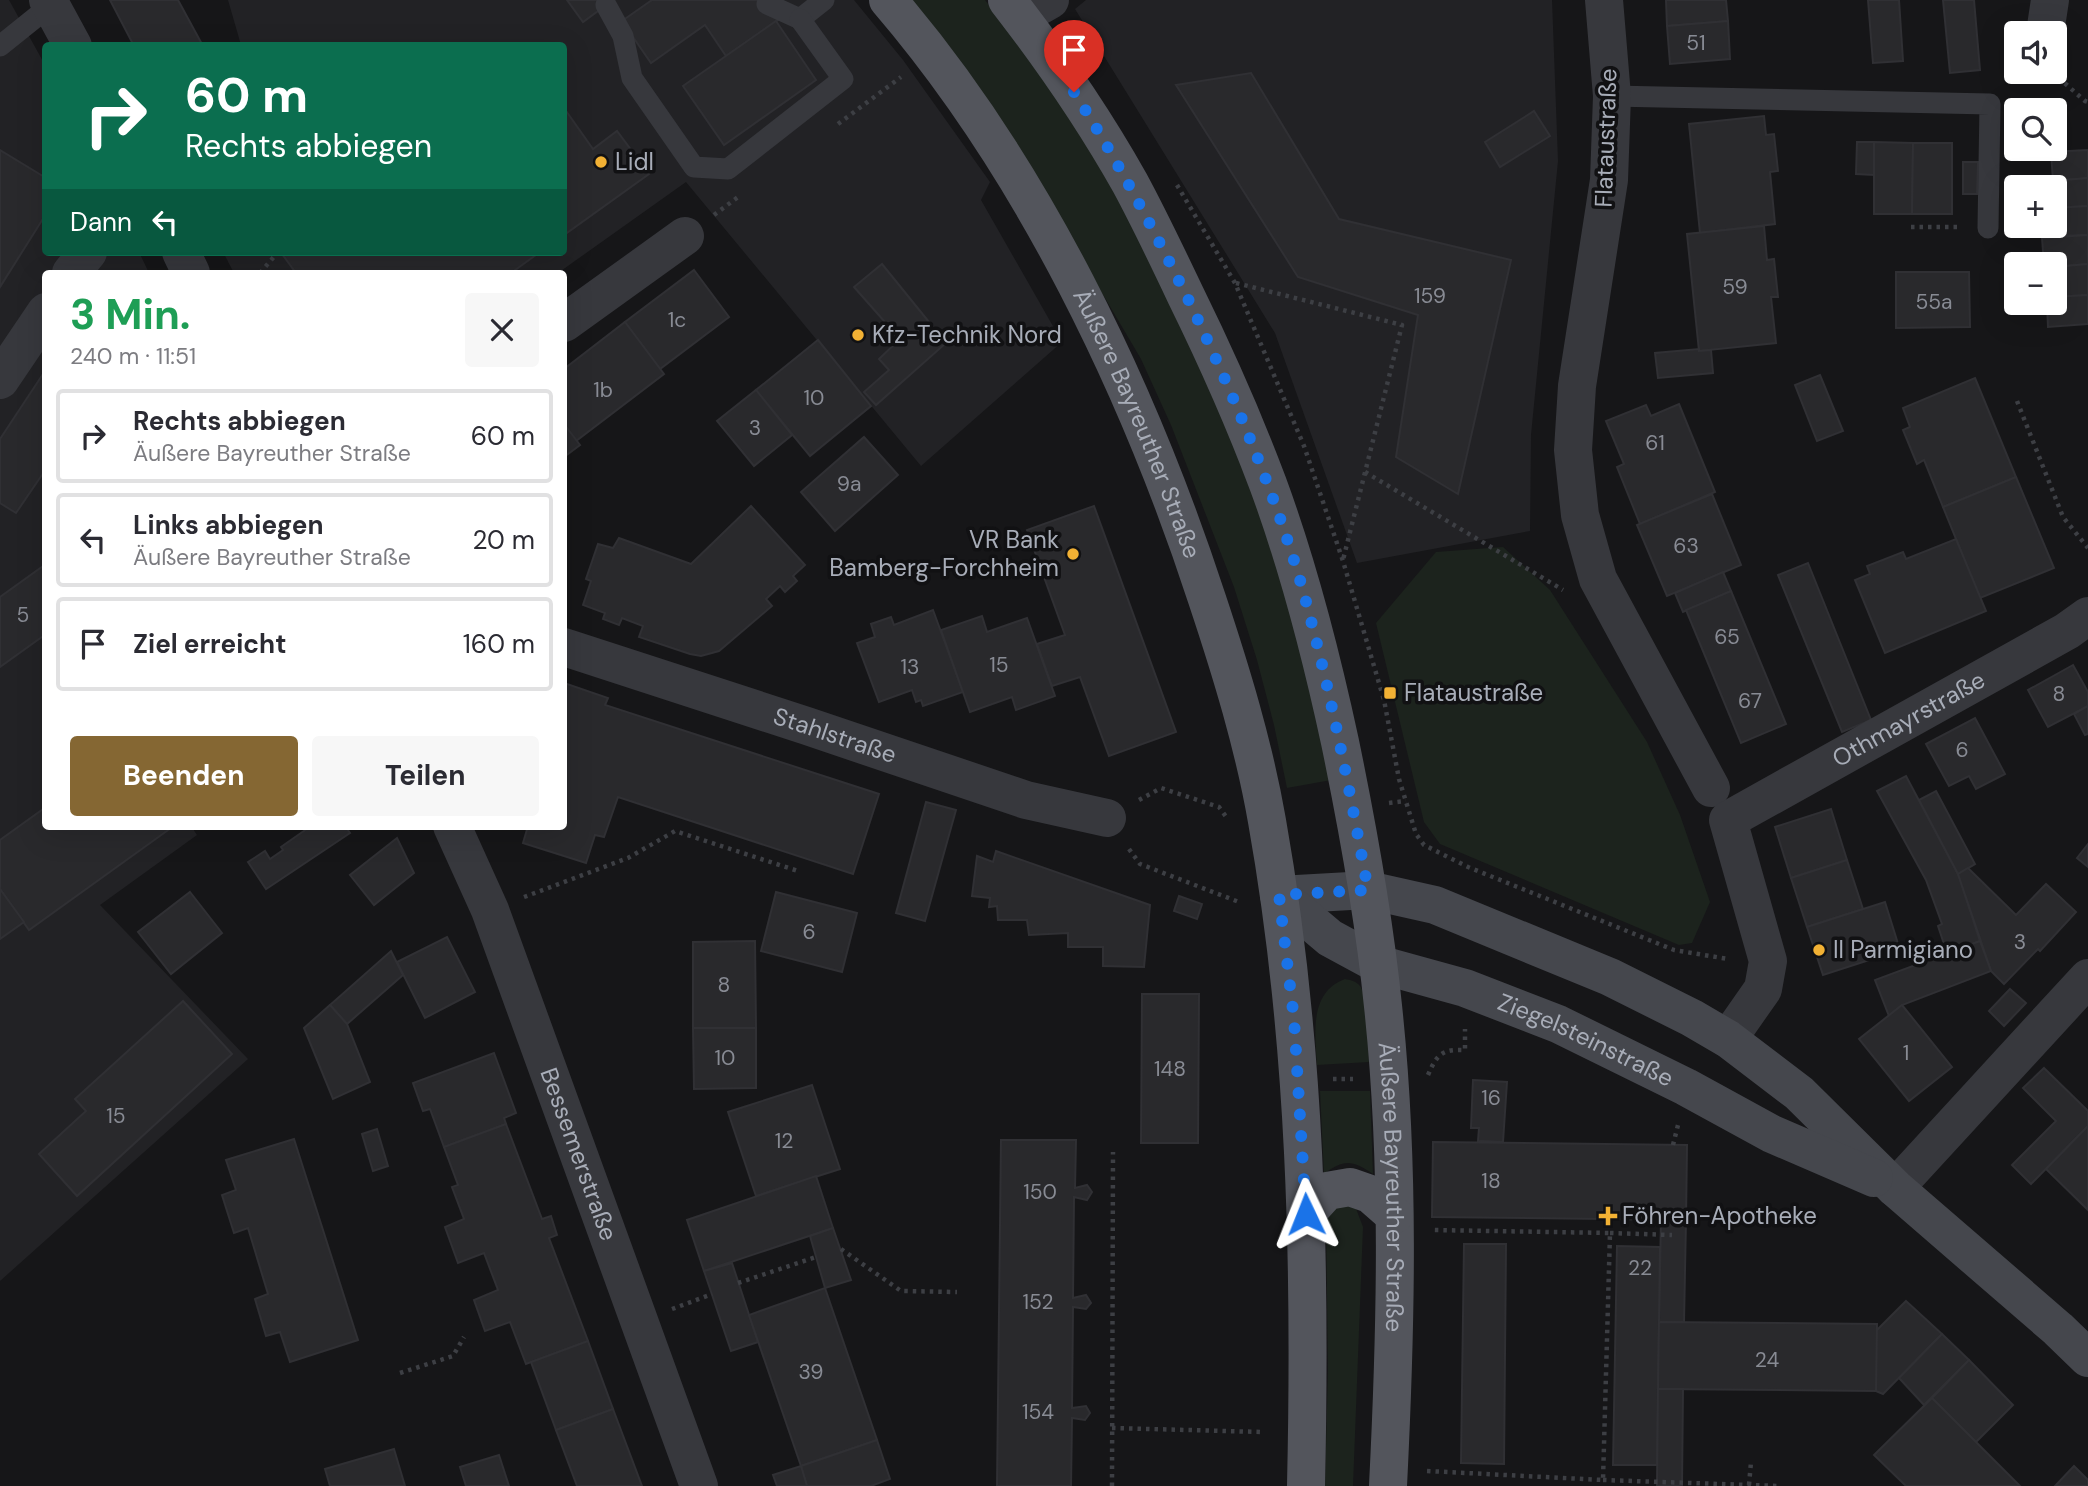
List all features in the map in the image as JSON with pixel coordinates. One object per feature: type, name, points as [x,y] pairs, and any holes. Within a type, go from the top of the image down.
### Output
[{"type":"main road","name":"Äußere Bayreuther Straße","points":[[888,0],[933,54],[1011,170],[1057,250],[1102,337],[1139,418],[1192,551],[1231,674],[1265,811],[1279,895],[1294,1019],[1306,1214],[1306,1486]]},
{"type":"main road","name":"Äußere Bayreuther Straße","points":[[1026,6],[1074,92],[1131,185],[1207,340],[1255,452],[1285,533],[1316,639],[1351,796],[1368,890],[1389,1078],[1409,1222],[1394,1338],[1405,1478]]},
{"type":"main road","points":[[1279,895],[1368,890]]},
{"type":"main road","name":"Ziegelsteinstraße","points":[[1368,890],[1435,905],[1495,929],[1644,993],[1728,1039],[1799,1093],[1895,1188],[2088,1358]]},
{"type":"main road","name":"Ziegelsteinstraße","points":[[1279,895],[1330,938],[1378,964],[1465,988],[1558,1024],[1676,1082],[1772,1134],[1895,1188]]},
{"type":"main road","points":[[1306,1214],[1326,1191],[1350,1186],[1370,1194],[1409,1222]]},
{"type":"street","name":"Flataustraße","points":[[1604,0],[1612,96],[1609,180],[1577,386],[1573,450],[1580,514],[1598,579],[1719,804],[1768,961]]},
{"type":"street","points":[[2047,21],[2050,0]]},
{"type":"street","points":[[49,2],[71,42]]},
{"type":"street","points":[[567,321],[685,236]]},
{"type":"street","points":[[73,270],[85,256]]},
{"type":"street","points":[[0,380],[42,318]]},
{"type":"street","name":"Othmayrstraße","points":[[1719,804],[2067,631],[2088,616]]},
{"type":"street","name":"Stahlstraße","points":[[567,648],[1026,800],[1107,818]]},
{"type":"street","name":"Bessemerstraße","points":[[454,830],[490,910],[699,1486]]},
{"type":"street","points":[[1728,1039],[1763,989],[1768,961]]},
{"type":"street","points":[[1895,1188],[2088,978]]},
{"type":"lane","points":[[800,19],[824,0]]},
{"type":"lane","points":[[0,46],[49,2]]},
{"type":"lane","points":[[606,5],[623,36],[632,78],[694,167],[728,169],[843,79],[800,19],[767,4]]},
{"type":"lane","points":[[1612,96],[1990,104],[1988,228]]},
{"type":"path","points":[[2065,84],[2088,102]]},
{"type":"path","points":[[1912,227],[1988,228]]},
{"type":"path","points":[[263,270],[275,256]]},
{"type":"path","points":[[1235,283],[1402,325],[1343,561]]},
{"type":"path","points":[[2017,401],[2063,517],[2088,548]]},
{"type":"path","points":[[1365,472],[1564,591]]},
{"type":"path","points":[[1231,824],[1219,807],[1161,788],[1107,818],[1140,864],[1239,902]]},
{"type":"path","points":[[1406,801],[1416,834],[1424,845],[1468,867],[1674,950],[1727,959],[1768,961]]},
{"type":"path","points":[[490,910],[628,858],[675,831],[798,871]]},
{"type":"path","points":[[1298,1080],[1427,1077],[1435,1058],[1449,1049],[1465,1050]]},
{"type":"path","points":[[1112,1486],[1114,1152]]},
{"type":"path","points":[[1409,1222],[1672,1235]]},
{"type":"path","points":[[1603,1479],[1610,1233]]},
{"type":"path","points":[[841,1250],[901,1290],[957,1292]]},
{"type":"path","points":[[738,1283],[816,1257]]},
{"type":"path","points":[[400,1373],[453,1356],[464,1337]]},
{"type":"path","points":[[1112,1428],[1263,1432]]},
{"type":"path","points":[[1749,1485],[1751,1462]]},
{"type":"path","points":[[1405,1478],[1603,1479],[1779,1486]]},
{"type":"shaded area","points":[[0,0],[9,0],[42,60],[42,256],[141,256],[148,270],[42,270],[42,830],[194,830],[197,835],[100,905],[248,1059],[0,1281]]},
{"type":"shaded area","points":[[228,0],[854,0],[903,60],[990,182],[981,200],[1062,342],[921,466],[686,182],[562,270],[232,270],[225,256],[567,256],[567,42],[240,42]]},
{"type":"shaded area","points":[[903,0],[985,0],[1052,89],[1107,175],[1254,474],[1337,779],[1287,788],[1257,660],[1234,587],[1171,425],[1141,359],[1105,298]]},
{"type":"shaded area","points":[[1086,0],[1552,0],[1558,161],[1531,435],[1530,531],[1357,563],[1275,333],[1075,9]]},
{"type":"shaded area","points":[[1503,547],[1550,590],[1647,742],[1680,815],[1710,902],[1692,943],[1679,945],[1440,844],[1424,822],[1376,623],[1436,552]]},
{"type":"shaded area","points":[[1345,979],[1357,983],[1363,992],[1369,1062],[1317,1065],[1315,1028],[1320,1004],[1333,985]]},
{"type":"shaded area","points":[[1320,1091],[1370,1091],[1373,1174],[1348,1163],[1324,1174]]},
{"type":"shaded area","points":[[1331,1205],[1355,1206],[1363,1227],[1353,1486],[1325,1486],[1328,1371],[1326,1217]]},
{"type":"building","points":[[110,0],[178,0],[201,42],[132,42]]},
{"type":"building","points":[[567,0],[613,0],[583,22]]},
{"type":"building","points":[[652,0],[765,0],[778,20],[726,56],[705,25],[651,63],[622,21]]},
{"type":"building","points":[[1666,0],[1726,0],[1728,21],[1667,26]]},
{"type":"building","points":[[1868,0],[1899,0],[1903,61],[1873,63]]},
{"type":"building","points":[[1943,0],[1974,0],[1980,70],[1950,73]]},
{"type":"building","points":[[776,21],[816,80],[724,145],[683,86]]},
{"type":"building","points":[[1728,21],[1730,59],[1670,64],[1667,26]]},
{"type":"building","points":[[1251,73],[1339,219],[1511,260],[1458,494],[1396,457],[1418,315],[1298,277],[1176,85]]},
{"type":"building","points":[[1534,111],[1550,136],[1500,167],[1485,142]]},
{"type":"building","name":"Lidl","points":[[567,112],[593,149],[617,131],[649,174],[567,233]]},
{"type":"building","points":[[1764,116],[1766,135],[1774,134],[1778,171],[1770,172],[1775,224],[1700,233],[1689,124]]},
{"type":"building","points":[[1857,142],[1874,142],[1874,175],[1856,174]]},
{"type":"building","points":[[1874,142],[1913,143],[1912,214],[1874,214]]},
{"type":"building","points":[[1913,143],[1952,143],[1952,214],[1912,214]]},
{"type":"building","points":[[0,150],[42,176],[42,220],[0,287]]},
{"type":"building","points":[[2088,150],[2088,178],[2067,180],[2067,175],[2053,175],[2052,161],[2067,161],[2067,151]]},
{"type":"building","points":[[1963,162],[1978,162],[1977,194],[1963,194]]},
{"type":"building","points":[[2088,178],[2088,206],[2067,207],[2067,180]]},
{"type":"building","points":[[2088,206],[2088,235],[2067,236],[2067,207]]},
{"type":"building","points":[[1764,226],[1767,260],[1774,259],[1778,297],[1771,297],[1776,343],[1699,351],[1687,234]]},
{"type":"building","points":[[2088,235],[2088,264],[2067,266],[2067,252],[2043,252],[2042,238]]},
{"type":"building","points":[[283,256],[534,256],[515,270],[294,270]]},
{"type":"building","points":[[882,264],[946,343],[876,405],[864,392],[889,370],[879,359],[900,339],[854,287]]},
{"type":"building","points":[[2088,264],[2088,295],[2067,296],[2067,266]]},
{"type":"building","points":[[694,270],[729,317],[660,369],[625,322]]},
{"type":"building","points":[[1896,272],[1969,272],[1970,327],[1896,328]]},
{"type":"building","points":[[2088,295],[2088,324],[2048,327],[2048,315],[2067,315],[2067,296]]},
{"type":"building","points":[[625,322],[664,374],[576,441],[567,428],[567,367]]},
{"type":"building","points":[[818,340],[871,406],[810,456],[756,390]]},
{"type":"building","points":[[1711,350],[1713,373],[1658,378],[1655,353]]},
{"type":"building","points":[[1820,375],[1843,431],[1817,441],[1795,385]]},
{"type":"building","points":[[42,376],[42,475],[16,513],[0,503],[0,439]]},
{"type":"building","points":[[1975,378],[2016,477],[1943,507],[1924,460],[1917,464],[1903,430],[1910,427],[1903,408]]},
{"type":"building","points":[[756,390],[792,435],[754,466],[717,421]]},
{"type":"building","points":[[1679,404],[1715,492],[1640,524],[1617,467],[1624,464],[1606,421],[1646,405],[1651,416]]},
{"type":"building","points":[[567,428],[580,445],[567,455]]},
{"type":"building","points":[[864,437],[898,475],[835,531],[801,492]]},
{"type":"building","points":[[2016,477],[2054,568],[1980,598],[1943,507]]},
{"type":"building","points":[[1712,494],[1741,565],[1667,596],[1637,525]]},
{"type":"building","points":[[751,506],[805,565],[793,576],[797,581],[785,592],[780,586],[766,599],[772,606],[719,651],[701,656],[639,637],[643,626],[622,618],[619,625],[603,619],[605,613],[583,605],[591,581],[586,579],[598,544],[613,548],[619,538],[691,564]]},
{"type":"building","points":[[1094,506],[1176,732],[1109,756],[1080,677],[1052,686],[1037,644],[1065,635],[1027,530]]},
{"type":"building","points":[[1956,539],[1986,611],[1885,653],[1855,580],[1870,574],[1867,566],[1903,552],[1906,559]]},
{"type":"building","points":[[1808,563],[1871,720],[1842,732],[1778,575]]},
{"type":"building","points":[[42,567],[42,637],[0,667],[0,597]]},
{"type":"building","points":[[1723,572],[1731,591],[1683,612],[1675,593]]},
{"type":"building","points":[[1731,591],[1786,724],[1741,743],[1686,610]]},
{"type":"building","points":[[933,610],[963,692],[923,706],[921,700],[916,702],[912,690],[879,702],[857,643],[875,637],[871,624],[891,617],[894,625]]},
{"type":"building","points":[[982,616],[987,632],[1027,618],[1055,696],[1016,710],[1012,697],[970,712],[941,630]]},
{"type":"building","points":[[2073,665],[2088,692],[2088,706],[2048,727],[2028,690]]},
{"type":"building","points":[[567,684],[608,698],[605,705],[879,794],[853,874],[618,797],[604,837],[595,835],[586,863],[523,843],[527,830],[567,830]]},
{"type":"building","points":[[2088,706],[2088,734],[2085,735],[2074,714]]},
{"type":"building","points":[[1975,718],[2005,774],[1976,789],[1969,776],[1949,786],[1926,744]]},
{"type":"building","points":[[1906,776],[1958,874],[1980,941],[1947,953],[1938,926],[1942,924],[1926,880],[1877,791]]},
{"type":"building","points":[[1936,791],[1975,864],[1958,874],[1919,800]]},
{"type":"building","points":[[926,802],[956,810],[925,921],[896,913]]},
{"type":"building","points":[[1831,809],[1847,860],[1791,878],[1775,827]]},
{"type":"building","points":[[42,810],[42,830],[168,830],[29,930],[0,889],[0,840]]},
{"type":"building","points":[[305,830],[348,830],[350,833],[266,889],[248,862],[265,851],[270,859],[283,850],[281,847]]},
{"type":"building","points":[[397,838],[414,873],[374,905],[350,875]]},
{"type":"building","points":[[2088,844],[2088,867],[2077,858]]},
{"type":"building","points":[[996,851],[1150,905],[1144,967],[1103,966],[1103,947],[1068,947],[1068,933],[1029,935],[1027,920],[998,920],[997,906],[989,907],[990,898],[972,896],[977,856],[993,862]]},
{"type":"building","points":[[1847,860],[1863,909],[1807,927],[1791,878]]},
{"type":"building","points":[[1968,868],[2016,915],[2046,884],[2076,912],[2040,951],[2038,949],[2004,984],[1991,971],[1958,874]]},
{"type":"building","points":[[0,889],[24,922],[0,939]]},
{"type":"building","points":[[190,892],[222,933],[171,974],[138,932]]},
{"type":"building","points":[[776,892],[857,913],[842,972],[761,951]]},
{"type":"building","points":[[1179,896],[1202,904],[1197,919],[1174,911]]},
{"type":"building","points":[[1885,902],[1900,950],[1823,975],[1807,927]]},
{"type":"building","points":[[447,937],[475,992],[425,1018],[397,962]]},
{"type":"building","points":[[755,941],[756,1028],[693,1028],[693,942]]},
{"type":"building","points":[[1980,941],[1991,971],[1902,1005],[1889,1016],[1875,980]]},
{"type":"building","points":[[391,951],[403,975],[347,1024],[330,1005]]},
{"type":"building","points":[[2010,989],[2026,1003],[2004,1026],[1989,1011]]},
{"type":"building","points":[[1142,994],[1199,994],[1198,1143],[1141,1143]]},
{"type":"building","points":[[183,1001],[232,1054],[77,1196],[39,1154],[86,1111],[75,1099]]},
{"type":"building","points":[[330,1005],[347,1024],[370,1082],[333,1099],[304,1028]]},
{"type":"building","points":[[1902,1005],[1952,1067],[1909,1101],[1859,1039]]},
{"type":"building","points":[[693,1028],[756,1028],[756,1088],[694,1089]]},
{"type":"building","points":[[494,1053],[516,1113],[504,1118],[506,1124],[444,1147],[430,1109],[423,1111],[413,1083]]},
{"type":"building","points":[[2044,1068],[2088,1111],[2088,1126],[2031,1184],[2012,1165],[2056,1121],[2023,1088]]},
{"type":"building","points":[[1473,1080],[1507,1082],[1503,1142],[1478,1141],[1479,1128],[1471,1128]]},
{"type":"building","points":[[812,1085],[840,1169],[756,1196],[728,1112]]},
{"type":"building","points":[[506,1124],[542,1219],[551,1216],[557,1235],[549,1238],[588,1341],[526,1364],[510,1322],[485,1331],[474,1300],[498,1290],[484,1253],[458,1263],[445,1227],[464,1219],[452,1187],[458,1185],[444,1147]]},
{"type":"building","points":[[2088,1126],[2088,1210],[2046,1169]]},
{"type":"building","points":[[377,1129],[388,1166],[373,1171],[362,1134]]},
{"type":"building","points":[[294,1139],[358,1340],[290,1362],[280,1332],[266,1336],[255,1299],[268,1294],[248,1228],[234,1233],[222,1195],[236,1190],[226,1160]]},
{"type":"building","points":[[1001,1140],[1076,1140],[1075,1188],[1087,1185],[1092,1192],[1087,1200],[1074,1197],[1073,1298],[1086,1295],[1091,1303],[1086,1309],[1073,1307],[1072,1408],[1086,1406],[1090,1413],[1085,1420],[1072,1418],[1071,1486],[997,1486]]},
{"type":"building","points":[[1433,1142],[1687,1145],[1686,1220],[1432,1217]]},
{"type":"building","points":[[816,1176],[833,1228],[704,1271],[687,1220]]},
{"type":"building","points":[[1661,1219],[1686,1220],[1684,1322],[1659,1322]]},
{"type":"building","points":[[833,1228],[851,1280],[825,1288],[810,1236]]},
{"type":"building","points":[[1464,1244],[1506,1244],[1504,1464],[1461,1463]]},
{"type":"building","points":[[1617,1246],[1660,1247],[1657,1465],[1613,1465]]},
{"type":"building","points":[[732,1263],[758,1342],[731,1351],[704,1271]]},
{"type":"building","points":[[825,1288],[877,1440],[801,1466],[749,1315]]},
{"type":"building","points":[[1906,1301],[1942,1334],[1883,1394],[1876,1391],[1876,1331]]},
{"type":"building","points":[[1659,1322],[1877,1324],[1876,1391],[1658,1389]]},
{"type":"building","points":[[1942,1334],[1969,1360],[1924,1405],[1899,1378]]},
{"type":"building","points":[[588,1341],[613,1409],[556,1430],[531,1362]]},
{"type":"building","points":[[1969,1360],[2013,1405],[1976,1442],[1932,1398]]},
{"type":"building","points":[[1658,1389],[1683,1389],[1682,1486],[1657,1486]]},
{"type":"building","points":[[1932,1398],[2020,1486],[1906,1486],[1874,1455]]},
{"type":"building","points":[[613,1409],[642,1486],[577,1486],[556,1430]]},
{"type":"building","points":[[877,1440],[890,1479],[871,1486],[807,1486],[801,1466]]},
{"type":"building","points":[[394,1449],[405,1486],[330,1486],[325,1469]]},
{"type":"building","points":[[499,1455],[509,1486],[466,1486],[460,1467]]},
{"type":"building","points":[[801,1466],[807,1486],[777,1486],[773,1475]]},
{"type":"building","points":[[2074,1466],[2088,1480],[2088,1486],[2055,1486]]},
{"type":"place","name":"Lidl","points":[[601,162]]},
{"type":"place","name":"Kfz-Technik Nord","points":[[858,335]]},
{"type":"place","name":"VR Bank Bamberg-Forchheim","points":[[1073,554]]},
{"type":"place","name":"Flataustraße","points":[[1390,693]]},
{"type":"place","name":"Il Parmigiano","points":[[1819,950]]},
{"type":"place","name":"Föhren-Apotheke","points":[[1608,1216]]},
{"type":"route","points":[[1074,92],[1123,171],[1160,242],[1222,373],[1255,452],[1285,533],[1316,639],[1351,796],[1368,890],[1279,895],[1294,1019],[1306,1214]]}]
